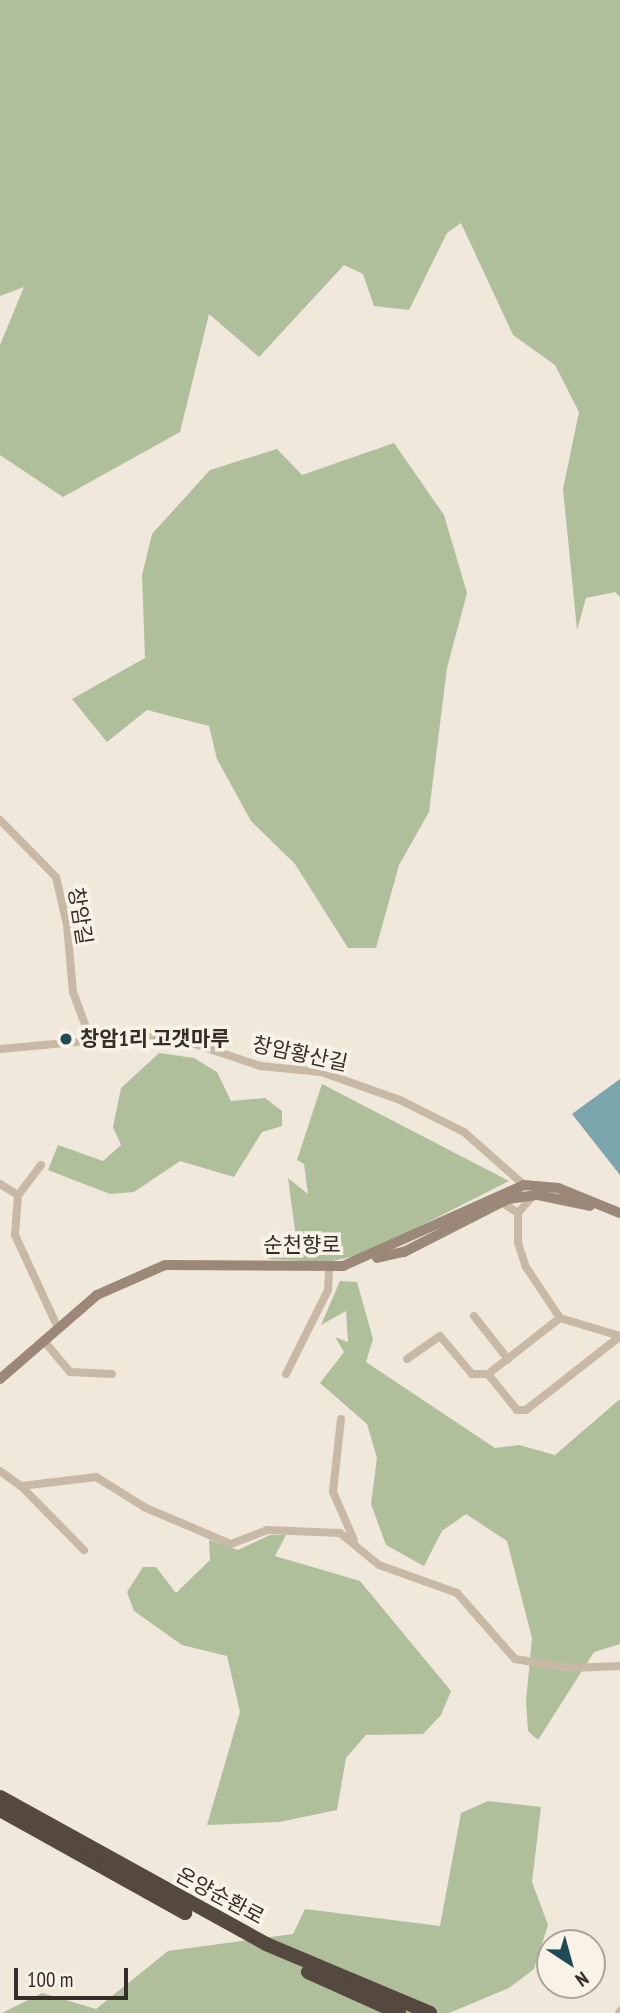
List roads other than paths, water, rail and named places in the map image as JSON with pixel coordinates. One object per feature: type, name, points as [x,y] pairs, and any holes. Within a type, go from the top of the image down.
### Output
[{"type":"highway","name":"온양순환로","points":[[0,1797],[266,1944],[430,2013]]},
{"type":"highway","name":"온양순환로","points":[[0,1810],[183,1912],[399,2013]]},
{"type":"main road","points":[[524,1185],[558,1188],[615,1211]]},
{"type":"main road","name":"순천향로","points":[[0,1379],[112,1284],[165,1265],[329,1268],[360,1261],[524,1185]]},
{"type":"main road","points":[[360,1261],[404,1252],[495,1204],[538,1195],[615,1211]]},
{"type":"street","name":"창암길","points":[[0,820],[56,877],[73,992],[90,1038]]},
{"type":"street","name":"창암황산길","points":[[0,1049],[90,1038],[182,1041],[251,1063],[336,1077],[464,1132],[524,1185]]},
{"type":"street","points":[[41,1165],[18,1195],[15,1235],[58,1328]]},
{"type":"street","points":[[0,1184],[18,1195]]},
{"type":"street","points":[[518,1213],[538,1195]]},
{"type":"street","points":[[495,1204],[508,1202],[518,1213],[517,1243],[526,1266],[561,1318],[620,1337]]},
{"type":"street","points":[[286,1374],[328,1290],[329,1268]]},
{"type":"street","points":[[474,1316],[508,1359]]},
{"type":"street","points":[[407,1359],[440,1336],[472,1374],[488,1374],[561,1318]]},
{"type":"street","points":[[488,1374],[513,1408],[526,1410],[620,1337]]},
{"type":"street","points":[[44,1341],[70,1372],[112,1374]]},
{"type":"street","points":[[341,1419],[333,1492],[354,1540],[379,1565],[457,1593],[515,1659],[570,1668],[620,1666]]},
{"type":"street","points":[[0,1471],[21,1486],[84,1550]]},
{"type":"street","points":[[21,1486],[96,1477],[146,1508],[231,1544],[267,1530],[308,1529],[354,1540]]},
{"type":"water","points":[[620,1079],[620,1175],[572,1114]]},
{"type":"place","name":"창암1리 고갯마루","points":[[66,1039]]}]
